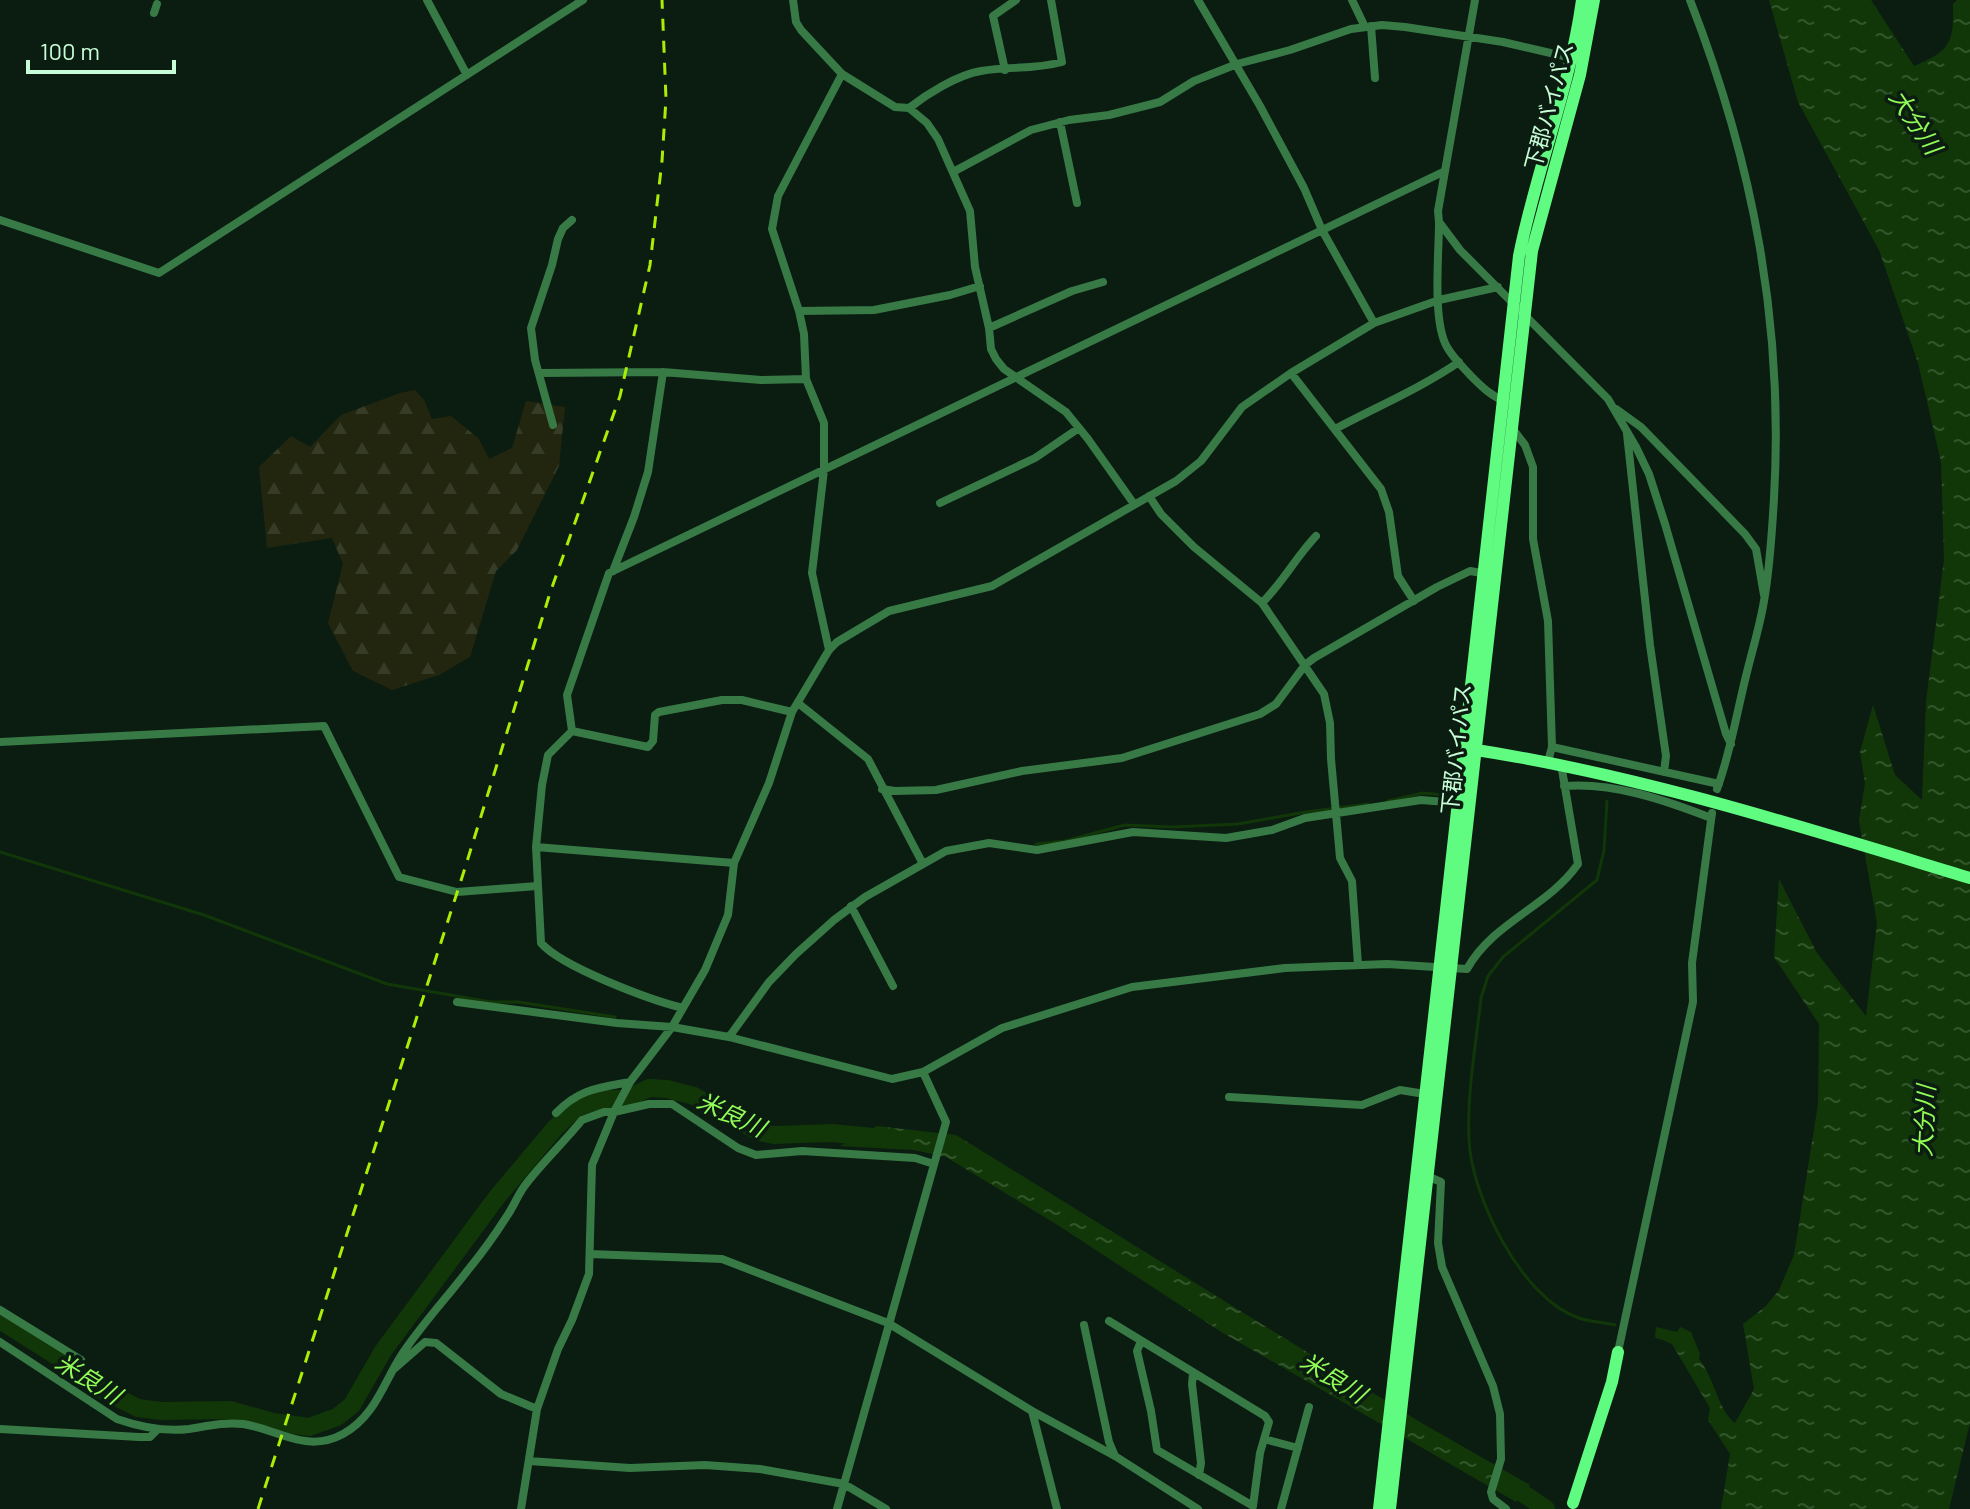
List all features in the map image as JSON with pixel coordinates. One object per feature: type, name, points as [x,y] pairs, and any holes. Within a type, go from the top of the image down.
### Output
[{"type":"street","points":[[427,0],[467,75]]},
{"type":"street","points":[[0,220],[159,273],[583,0]]},
{"type":"street","points":[[793,0],[796,22],[801,30],[842,74],[895,107],[909,108],[956,80],[979,71],[1038,68],[1062,62],[1051,0]]},
{"type":"street","points":[[1005,70],[993,16],[1016,0]]},
{"type":"street","points":[[1198,0],[1237,64],[1304,188],[1322,230],[1374,323]]},
{"type":"street","points":[[1352,0],[1368,26],[1375,78]]},
{"type":"street","points":[[1475,0],[1438,216],[1439,300],[1442,334],[1447,347],[1487,392],[1509,403]]},
{"type":"street","points":[[1379,1509],[1392,1440],[1427,1176],[1445,968],[1509,403],[1519,256],[1572,58],[1582,0]]},
{"type":"street","name":"下郡バイパス","points":[[1490,575],[1512,428],[1509,403],[1525,315],[1532,251],[1580,75],[1594,0]]},
{"type":"street","points":[[1552,747],[1718,787],[1765,597],[1777,452],[1770,300],[1761,245],[1724,100],[1690,0]]},
{"type":"street","points":[[953,172],[1031,130],[1160,102],[1194,81],[1237,64],[1368,26],[1405,27],[1503,42],[1572,58]]},
{"type":"street","points":[[829,650],[812,573],[824,470],[824,423],[806,379],[804,334],[799,311],[772,229],[778,196],[842,74]]},
{"type":"street","points":[[909,108],[927,123],[938,139],[970,211],[975,267],[991,349],[996,359],[1016,378],[1052,400],[1079,428],[1134,504]]},
{"type":"street","points":[[1060,122],[1077,203]]},
{"type":"street","points":[[683,1008],[650,999],[550,953],[541,943],[536,847],[542,785],[548,755],[572,731],[567,704],[569,687],[609,573],[1445,171]]},
{"type":"street","points":[[553,425],[530,337],[558,239],[563,228],[572,220]]},
{"type":"street","points":[[1439,222],[1460,250],[1583,371],[1612,406],[1626,429],[1649,474],[1731,744]]},
{"type":"street","points":[[989,328],[1072,291],[1103,282]]},
{"type":"street","points":[[799,311],[874,310],[980,286]]},
{"type":"street","points":[[521,1509],[537,1409],[589,1274],[592,1165],[630,1082],[672,1027],[705,970],[728,915],[734,863],[769,783],[792,712],[829,650],[889,611],[992,586],[1176,481],[1201,461],[1242,407],[1374,323],[1439,300],[1498,287]]},
{"type":"street","points":[[1335,429],[1433,379],[1459,362]]},
{"type":"street","points":[[539,373],[663,372],[761,380],[806,379]]},
{"type":"street","points":[[613,571],[648,472],[663,372]]},
{"type":"street","points":[[1291,373],[1381,489],[1389,512],[1398,576],[1414,601]]},
{"type":"street","points":[[1612,406],[1641,427],[1745,534],[1756,549],[1765,597]]},
{"type":"street","points":[[940,503],[1035,458],[1079,428]]},
{"type":"street","points":[[1512,428],[1525,445],[1533,467],[1533,539],[1548,621],[1552,747],[1548,761]]},
{"type":"street","points":[[1626,429],[1650,645],[1666,756],[1664,772]]},
{"type":"street","points":[[1149,496],[1161,514],[1194,547],[1262,603],[1324,694],[1328,708],[1340,858],[1352,881],[1358,965]]},
{"type":"street","points":[[1262,603],[1316,536]]},
{"type":"street","points":[[882,789],[936,790],[1022,771],[1142,753],[1260,714],[1276,704],[1305,665],[1470,571],[1490,575]]},
{"type":"street","points":[[572,731],[648,747],[653,741],[655,715],[659,712],[722,700],[742,700],[792,712]]},
{"type":"street","points":[[798,703],[868,759],[923,864]]},
{"type":"street","points":[[0,742],[324,726],[399,877],[457,892],[537,886]]},
{"type":"street","points":[[1470,749],[1621,776],[1970,878]]},
{"type":"street","points":[[457,1002],[672,1027],[729,1037],[892,1079],[923,1072],[1002,1028],[1132,987],[1285,968],[1358,965],[1467,969],[1477,950],[1569,877],[1578,864],[1561,764]]},
{"type":"street","points":[[1564,786],[1607,787],[1711,816],[1692,963],[1693,1002],[1612,1382],[1573,1506]]},
{"type":"street","points":[[729,1037],[769,982],[851,906],[946,851],[989,843],[1037,850],[1133,832],[1226,838],[1272,830],[1305,818],[1421,800],[1464,804]]},
{"type":"street","points":[[536,847],[734,863]]},
{"type":"street","points":[[851,906],[893,986]]},
{"type":"street","points":[[1397,1397],[1425,1094],[1445,968]]},
{"type":"street","points":[[837,1509],[946,1122],[923,1072]]},
{"type":"street","points":[[556,1113],[570,1098],[630,1082]]},
{"type":"street","points":[[1229,1097],[1362,1105],[1400,1090],[1425,1094]]},
{"type":"street","points":[[0,1342],[117,1419],[158,1429],[188,1429],[214,1423],[243,1424],[281,1437],[322,1441],[340,1436],[356,1426],[380,1397],[390,1372],[422,1326],[481,1253],[524,1187],[582,1120],[604,1112],[649,1104],[672,1104],[738,1148],[756,1155],[802,1151],[915,1158],[934,1164]]},
{"type":"street","points":[[1427,1176],[1441,1182],[1438,1243],[1442,1267],[1482,1357],[1497,1400],[1502,1450],[1491,1496],[1506,1509]]},
{"type":"street","points":[[590,1254],[722,1259],[888,1323],[1032,1411],[1115,1456],[1198,1509]]},
{"type":"street","points":[[0,1310],[81,1360]]},
{"type":"street","points":[[1109,1321],[1265,1416],[1269,1422],[1253,1506],[1157,1450],[1137,1351],[1141,1341]]},
{"type":"street","points":[[1084,1325],[1115,1456]]},
{"type":"street","points":[[390,1372],[425,1342],[436,1343],[501,1394],[537,1409]]},
{"type":"street","points":[[1193,1373],[1201,1463],[1199,1475]]},
{"type":"street","points":[[1281,1509],[1309,1407]]},
{"type":"street","points":[[1032,1411],[1057,1509]]},
{"type":"street","points":[[0,1429],[150,1437],[158,1429]]},
{"type":"street","points":[[1264,1439],[1298,1448]]},
{"type":"street","points":[[1390,1509],[1392,1440]]},
{"type":"street","points":[[529,1461],[630,1468],[728,1465],[844,1484],[886,1509]]},
{"type":"green space","points":[[415,390],[424,400],[432,419],[451,416],[479,439],[489,459],[512,448],[526,401],[565,407],[559,466],[517,550],[496,571],[470,657],[439,675],[392,690],[353,671],[328,623],[343,564],[332,538],[267,548],[259,467],[291,436],[310,447],[341,415]]},
{"type":"water","name":"大分川","points":[[1769,0],[1871,0],[1914,66],[1943,50],[1953,28],[1953,4],[1957,0],[1970,0],[1970,1423],[1949,1509],[1721,1509],[1730,1454],[1708,1420],[1710,1408],[1672,1344],[1655,1337],[1656,1327],[1677,1332],[1680,1327],[1691,1332],[1699,1359],[1725,1411],[1735,1423],[1754,1389],[1743,1324],[1766,1306],[1779,1290],[1794,1255],[1818,1104],[1819,1024],[1774,957],[1779,879],[1817,953],[1866,1016],[1877,923],[1859,821],[1865,783],[1860,752],[1873,705],[1895,775],[1922,800],[1926,702],[1944,560],[1941,462],[1918,363],[1879,250],[1798,102]]},
{"type":"water","points":[[877,1126],[956,1135],[1420,1422],[1530,1485],[1516,1502],[1223,1333],[1056,1224],[946,1157],[914,1150],[840,1146]]},
{"type":"waterway","points":[[1388,801],[1423,793],[1444,795]]},
{"type":"waterway","points":[[1607,801],[1604,850],[1597,880],[1503,957],[1488,976],[1481,998],[1472,1068],[1469,1138],[1472,1161],[1489,1215],[1519,1268],[1558,1307],[1583,1319],[1615,1325]]},
{"type":"waterway","points":[[1036,844],[1065,841],[1125,825],[1172,827],[1238,824],[1368,804]]},
{"type":"waterway","points":[[0,852],[204,915],[387,984],[491,1002],[518,1002],[615,1017]]},
{"type":"waterway","name":"米良川","points":[[0,1320],[66,1362],[96,1387],[138,1408],[161,1411],[230,1410],[273,1422],[309,1427],[337,1417],[352,1405],[383,1351],[497,1197],[555,1128],[577,1107],[605,1099],[626,1099],[649,1088],[667,1089],[694,1096],[759,1132],[774,1135],[832,1133],[883,1138]]},
{"type":"waterway","name":"米良川","points":[[1503,1480],[1546,1509]]},
{"type":"railway","points":[[258,1509],[465,868],[550,593],[620,396],[650,265],[662,161],[666,99],[662,0]]}]
